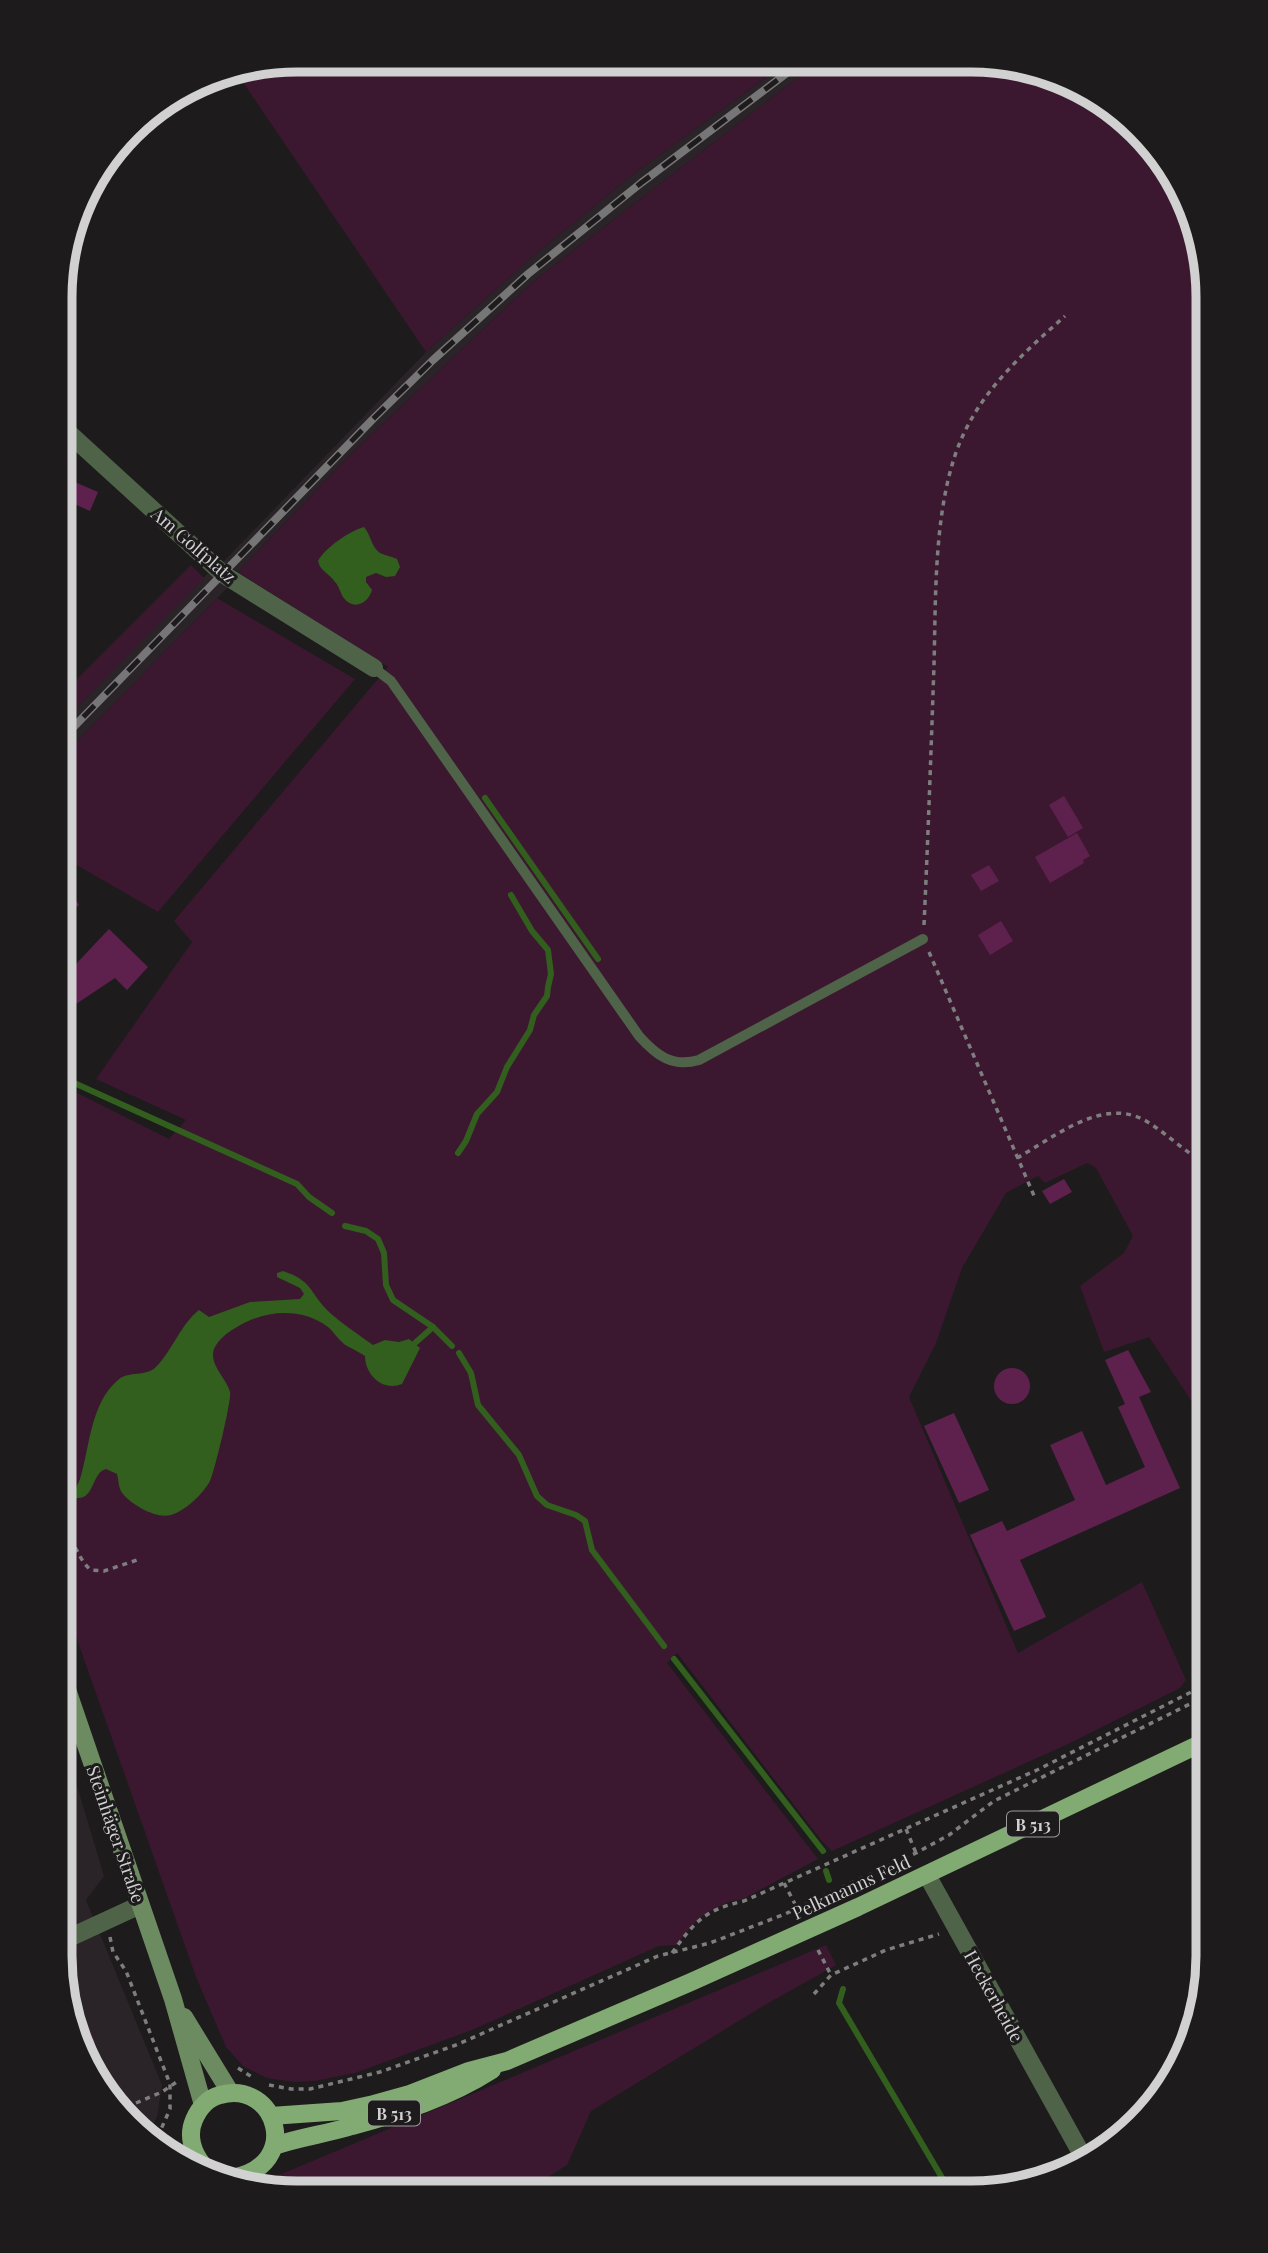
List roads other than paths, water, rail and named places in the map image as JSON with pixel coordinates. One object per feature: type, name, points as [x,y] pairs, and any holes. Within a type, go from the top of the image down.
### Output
[{"type":"main road","name":"Steinhäger Straße","points":[[72,1704],[173,1999],[203,2105]]},
{"type":"main road","name":"Pelkmanns Feld","points":[[271,2116],[342,2111],[374,2104],[410,2094],[469,2071],[507,2061],[691,1982],[927,1875],[1196,1746]]},
{"type":"main road","name":"Steinhäger Straße","points":[[173,1999],[230,2092]]},
{"type":"main road","name":"Pelkmanns Feld","points":[[274,2146],[416,2106],[474,2082],[507,2061]]},
{"type":"main road","points":[[185,2149],[192,2122],[203,2105],[215,2096],[230,2092],[247,2094],[261,2103],[271,2116],[275,2131],[274,2146],[265,2163],[244,2175]]},
{"type":"street","name":"Am Golfplatz","points":[[72,436],[223,574],[374,668]]},
{"type":"street","name":"Heckerheide","points":[[927,1875],[1081,2152]]},
{"type":"street","points":[[72,1937],[140,1905]]},
{"type":"lane","points":[[374,668],[391,681],[639,1035],[660,1057],[682,1064],[699,1060],[923,939]]},
{"type":"waterway","points":[[485,798],[598,959]]},
{"type":"waterway","points":[[458,1153],[477,1114],[497,1092],[507,1067],[530,1030],[534,1015],[547,996],[551,974],[548,950],[532,931],[511,895]]},
{"type":"waterway","points":[[72,1082],[297,1184],[309,1197],[332,1213]]},
{"type":"waterway","points":[[345,1226],[366,1231],[378,1239],[384,1253],[386,1285],[393,1300],[433,1327],[452,1346]]},
{"type":"waterway","points":[[415,1343],[433,1327]]},
{"type":"waterway","points":[[459,1353],[471,1373],[478,1405],[519,1455],[537,1496],[547,1505],[585,1521],[592,1550],[664,1646]]},
{"type":"waterway","points":[[674,1659],[823,1851]]},
{"type":"waterway","points":[[826,1871],[829,1880]]},
{"type":"waterway","points":[[843,1989],[839,2003],[944,2181]]},
{"type":"railway","points":[[72,729],[433,360],[528,274],[641,183],[788,72]]}]
